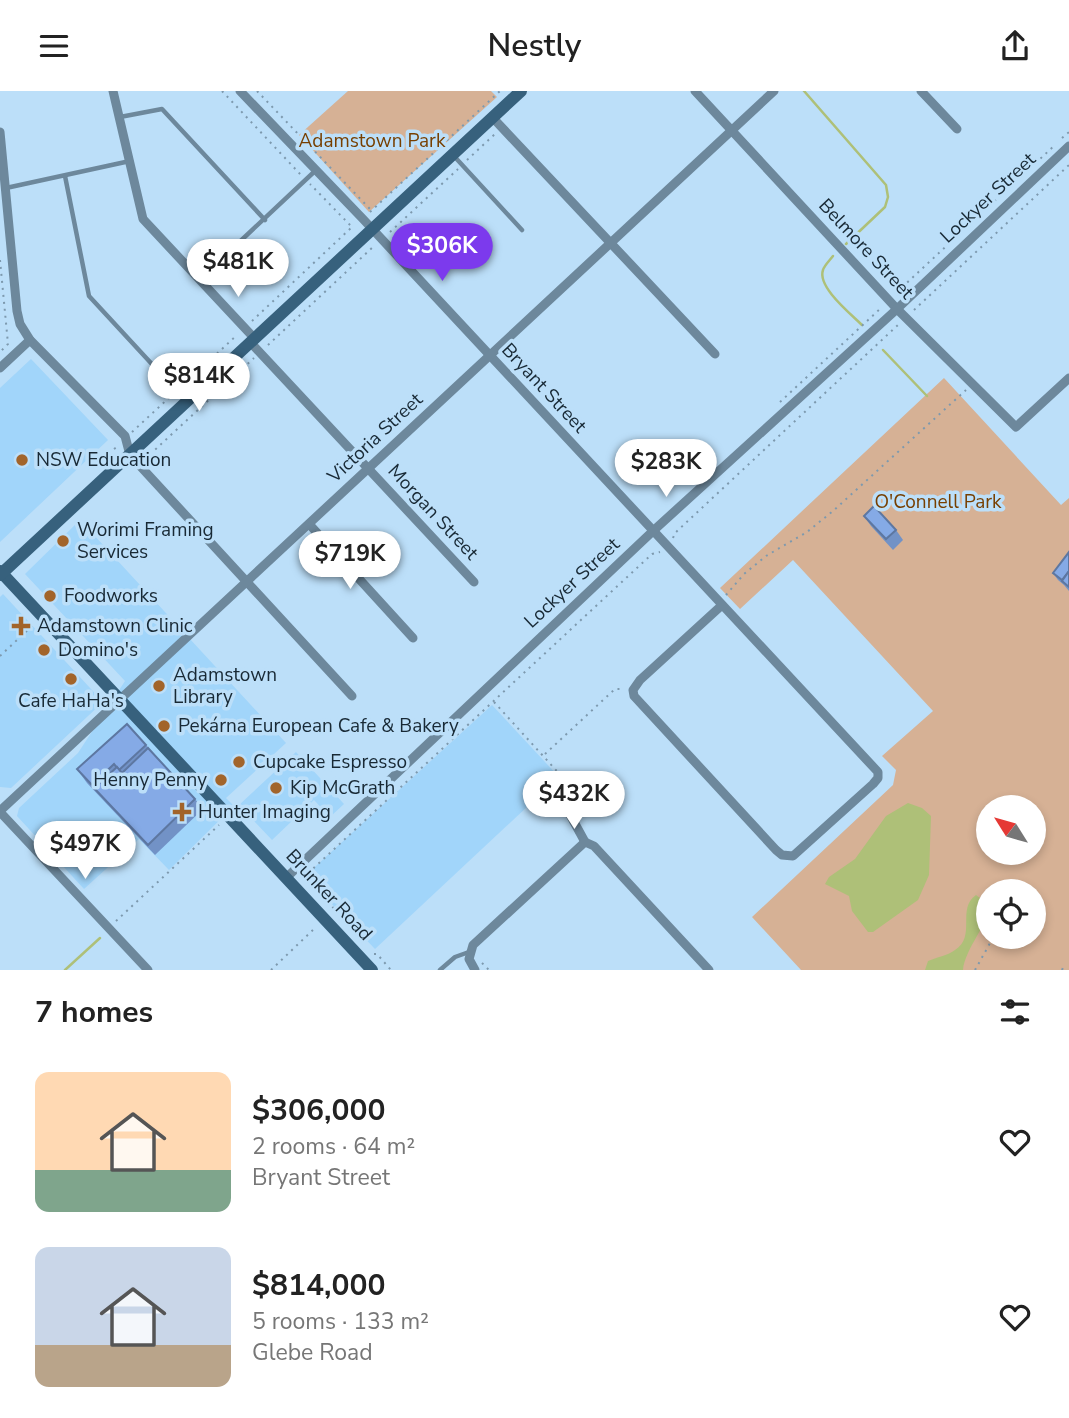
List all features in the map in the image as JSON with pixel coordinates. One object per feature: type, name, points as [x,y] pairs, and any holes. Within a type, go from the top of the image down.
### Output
[{"type":"main road","points":[[1,573],[187,402],[257,344],[372,229],[521,91]]},
{"type":"main road","name":"Brunker Road","points":[[1,573],[122,699],[372,970]]},
{"type":"street","name":"Morgan Street","points":[[113,91],[143,219],[474,582]]},
{"type":"street","name":"Bryant Street","points":[[240,91],[878,772],[878,778],[797,853],[788,857],[776,849],[647,710],[634,695],[634,690]]},
{"type":"street","name":"Belmore Street","points":[[695,91],[897,309],[1016,427],[1069,378]]},
{"type":"street","name":"Victoria Street","points":[[0,811],[774,91]]},
{"type":"street","points":[[921,91],[957,129]]},
{"type":"street","points":[[493,118],[715,354]]},
{"type":"street","points":[[0,132],[20,324],[30,340],[125,436],[130,455],[352,696]]},
{"type":"street","name":"Lockyer Street","points":[[286,878],[653,531],[897,309],[1069,146]]},
{"type":"street","points":[[0,369],[30,340]]},
{"type":"street","points":[[309,524],[413,638]]},
{"type":"street","points":[[634,690],[640,680],[721,606]]},
{"type":"street","points":[[562,800],[585,842],[594,846],[709,970]]},
{"type":"street","points":[[0,811],[148,970]]},
{"type":"street","points":[[475,970],[469,959],[470,952],[479,939],[585,842]]},
{"type":"lane","points":[[120,117],[162,109],[265,220]]},
{"type":"lane","points":[[453,155],[522,230]]},
{"type":"lane","points":[[5,188],[130,161]]},
{"type":"lane","points":[[200,279],[316,170]]},
{"type":"lane","points":[[65,176],[89,296],[187,402]]},
{"type":"lane","points":[[440,970],[455,957],[470,952]]},
{"type":"path","points":[[222,91],[352,227],[251,321]]},
{"type":"path","points":[[257,91],[370,212],[500,91]]},
{"type":"path","points":[[386,236],[497,132]]},
{"type":"path","points":[[897,292],[1069,132]]},
{"type":"path","points":[[914,310],[1069,165]]},
{"type":"path","points":[[257,344],[377,244]]},
{"type":"path","points":[[0,260],[8,344],[0,352]]},
{"type":"path","points":[[671,542],[675,533],[899,324]]},
{"type":"path","points":[[131,433],[237,335]]},
{"type":"path","points":[[144,460],[255,357]]},
{"type":"path","points":[[725,595],[744,574],[766,556],[807,532],[833,511],[973,383]]},
{"type":"path","points":[[361,942],[358,934],[304,875],[652,554],[661,552]]},
{"type":"path","points":[[0,656],[34,624]]},
{"type":"path","points":[[543,755],[615,689],[634,690]]},
{"type":"path","points":[[494,701],[575,791],[580,813]]},
{"type":"path","points":[[115,921],[218,824],[213,818]]},
{"type":"path","points":[[271,970],[315,928]]},
{"type":"path","points":[[975,970],[987,949]]},
{"type":"path","points":[[370,953],[377,954],[391,970]]},
{"type":"path","points":[[480,960],[489,970]]},
{"type":"path","points":[[1062,970],[1064,965]]},
{"type":"shaded area","points":[[31,359],[108,440],[0,542],[0,388]]},
{"type":"shaded area","points":[[80,520],[286,743],[226,798],[234,806],[169,870],[139,839],[84,889],[17,816],[19,808],[78,753],[125,681],[25,574]]},
{"type":"shaded area","points":[[3,594],[103,702],[11,788],[0,787],[0,597]]},
{"type":"shaded area","points":[[492,705],[559,777],[375,949],[305,876]]},
{"type":"shaded area","points":[[296,752],[344,804],[330,817],[314,800],[272,840],[239,805]]},
{"type":"shaded area","points":[[908,803],[922,808],[931,816],[929,875],[918,900],[873,932],[868,932],[852,911],[849,896],[825,884],[829,877],[855,859],[886,816]]},
{"type":"shaded area","points":[[976,895],[976,938],[963,970],[925,970],[928,961],[949,954],[961,944],[965,937],[970,901]]},
{"type":"green space","name":"Adamstown Park","points":[[348,91],[491,91],[497,97],[369,212],[299,135]]},
{"type":"green space","name":"O'Connell Park","points":[[944,378],[1061,505],[1069,498],[1069,970],[801,970],[752,917],[893,785],[896,770],[882,756],[933,711],[793,560],[740,609],[720,588]]},
{"type":"building","points":[[874,506],[896,530],[886,539],[864,516]]},
{"type":"building","points":[[1069,552],[1069,571],[1062,580],[1053,573]]},
{"type":"building","points":[[1069,571],[1069,587],[1062,581]]},
{"type":"building","points":[[127,724],[146,745],[119,770],[114,764],[92,785],[77,769]]},
{"type":"building","points":[[148,748],[195,799],[148,845],[94,788],[117,767],[122,773]]},
{"type":"waterway","points":[[804,91],[886,185],[888,197],[885,207],[846,244]]},
{"type":"waterway","points":[[833,256],[823,270],[825,284],[836,300],[862,325]]},
{"type":"waterway","points":[[883,350],[927,396]]},
{"type":"waterway","points":[[65,970],[100,938]]},
{"type":"place","name":"NSW Education","points":[[22,460]]},
{"type":"place","name":"Worimi Framing Services","points":[[63,541]]},
{"type":"place","name":"Foodworks","points":[[50,596]]},
{"type":"place","name":"Adamstown Clinic","points":[[21,626]]},
{"type":"place","name":"Domino's","points":[[44,650]]},
{"type":"place","name":"Cafe HaHa's","points":[[71,679]]},
{"type":"place","name":"Adamstown Library","points":[[159,686]]},
{"type":"place","name":"Pekárna European Cafe & Bakery","points":[[164,726]]},
{"type":"place","name":"Cupcake Espresso","points":[[239,762]]},
{"type":"place","name":"Henny Penny","points":[[221,780]]},
{"type":"place","name":"Kip McGrath","points":[[276,788]]},
{"type":"place","name":"Hunter Imaging","points":[[182,812]]}]
